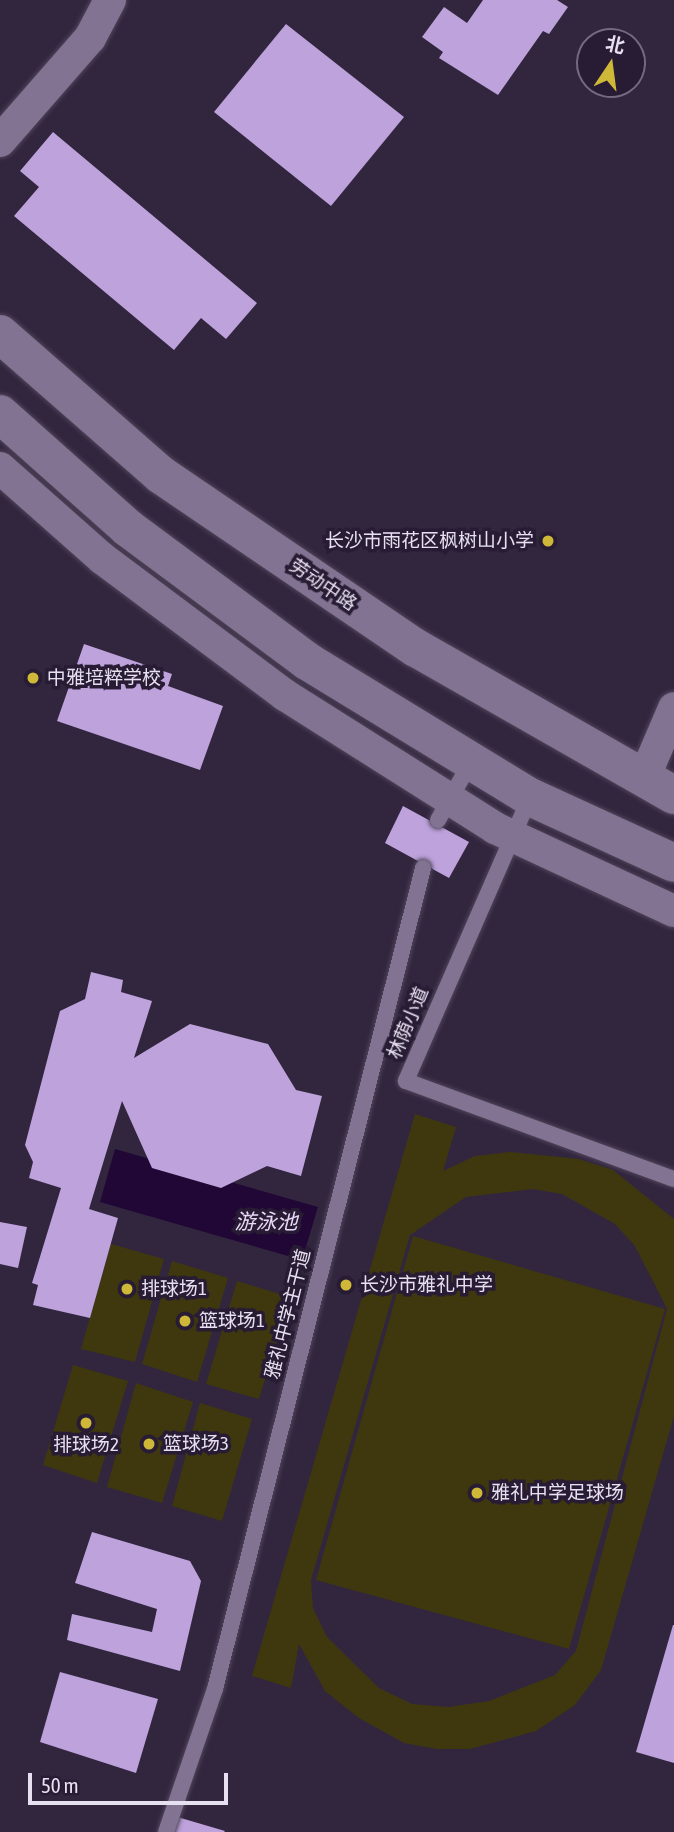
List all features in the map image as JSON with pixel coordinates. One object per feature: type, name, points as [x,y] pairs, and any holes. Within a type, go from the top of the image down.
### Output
[{"type":"main road","name":"劳动中路","points":[[0,334],[160,475],[416,648],[659,787]]},
{"type":"main road","points":[[0,414],[128,528],[307,661],[530,797],[674,863]]},
{"type":"street","points":[[0,141],[90,38],[110,0]]},
{"type":"street","points":[[0,468],[103,559],[285,695],[445,808],[511,835],[674,911]]},
{"type":"street","points":[[659,787],[674,708]]},
{"type":"lane","points":[[445,808],[471,762]]},
{"type":"lane","name":"林荫小道","points":[[530,797],[511,835],[407,1081],[674,1179]]},
{"type":"lane","name":"雅礼中学主干道","points":[[166,1832],[215,1689],[423,868]]},
{"type":"shaded area","points":[[415,1114],[456,1127],[443,1171],[475,1156],[511,1152],[579,1159],[613,1170],[674,1219],[674,1416],[601,1670],[575,1705],[536,1731],[470,1749],[437,1749],[404,1743],[359,1718],[325,1691],[299,1644],[291,1688],[252,1676]],"holes":[[[533,1189],[562,1194],[615,1224],[635,1246],[667,1309],[576,1651],[555,1675],[489,1701],[448,1707],[412,1704],[379,1688],[327,1637],[313,1608],[311,1580],[410,1235],[466,1197]]]},
{"type":"shaded area","name":"雅礼中学足球场","points":[[413,1236],[665,1309],[569,1649],[316,1580]]},
{"type":"shaded area","name":"排球场1","points":[[111,1244],[164,1259],[135,1362],[81,1349]]},
{"type":"shaded area","name":"篮球场1","points":[[172,1261],[228,1278],[197,1382],[142,1364]]},
{"type":"shaded area","points":[[237,1281],[290,1297],[259,1399],[206,1384]]},
{"type":"shaded area","name":"排球场2","points":[[73,1365],[128,1381],[97,1483],[43,1465]]},
{"type":"shaded area","name":"篮球场3","points":[[136,1383],[193,1402],[162,1503],[107,1487]]},
{"type":"shaded area","points":[[200,1403],[252,1419],[222,1521],[172,1506]]},
{"type":"water","name":"游泳池","points":[[115,1149],[318,1207],[302,1260],[100,1202]]},
{"type":"building","points":[[483,0],[557,0],[568,7],[549,34],[543,31],[498,95],[439,58],[443,52],[422,37],[444,7],[467,23]]},
{"type":"building","points":[[286,24],[404,117],[331,206],[214,112]]},
{"type":"building","points":[[53,132],[257,303],[226,339],[201,318],[174,350],[14,216],[39,187],[20,171]]},
{"type":"building","points":[[84,644],[172,674],[168,686],[223,706],[200,770],[57,721]]},
{"type":"building","points":[[403,806],[469,842],[449,878],[385,843]]},
{"type":"building","points":[[91,972],[123,980],[121,992],[152,1001],[134,1058],[190,1024],[268,1044],[296,1090],[322,1096],[301,1176],[267,1166],[221,1188],[152,1168],[122,1101],[89,1209],[118,1218],[90,1318],[33,1305],[38,1285],[32,1283],[61,1188],[29,1178],[33,1162],[25,1145],[60,1011],[85,999]]},
{"type":"building","points":[[0,1222],[27,1227],[18,1268],[0,1264]]},
{"type":"building","points":[[92,1532],[190,1561],[201,1581],[180,1671],[67,1640],[72,1614],[152,1632],[157,1609],[75,1583]]},
{"type":"building","points":[[674,1625],[674,1763],[636,1752]]},
{"type":"building","points":[[60,1672],[158,1699],[136,1773],[40,1742]]},
{"type":"building","points":[[174,1816],[225,1831],[170,1832]]},
{"type":"place","name":"长沙市雨花区枫树山小学","points":[[548,541]]},
{"type":"place","name":"中雅培粹学校","points":[[33,678]]},
{"type":"place","name":"长沙市雅礼中学","points":[[346,1285]]},
{"type":"place","name":"排球场1","points":[[127,1289]]},
{"type":"place","name":"篮球场1","points":[[185,1321]]},
{"type":"place","name":"排球场2","points":[[86,1423]]},
{"type":"place","name":"篮球场3","points":[[149,1444]]},
{"type":"place","name":"雅礼中学足球场","points":[[477,1493]]}]
